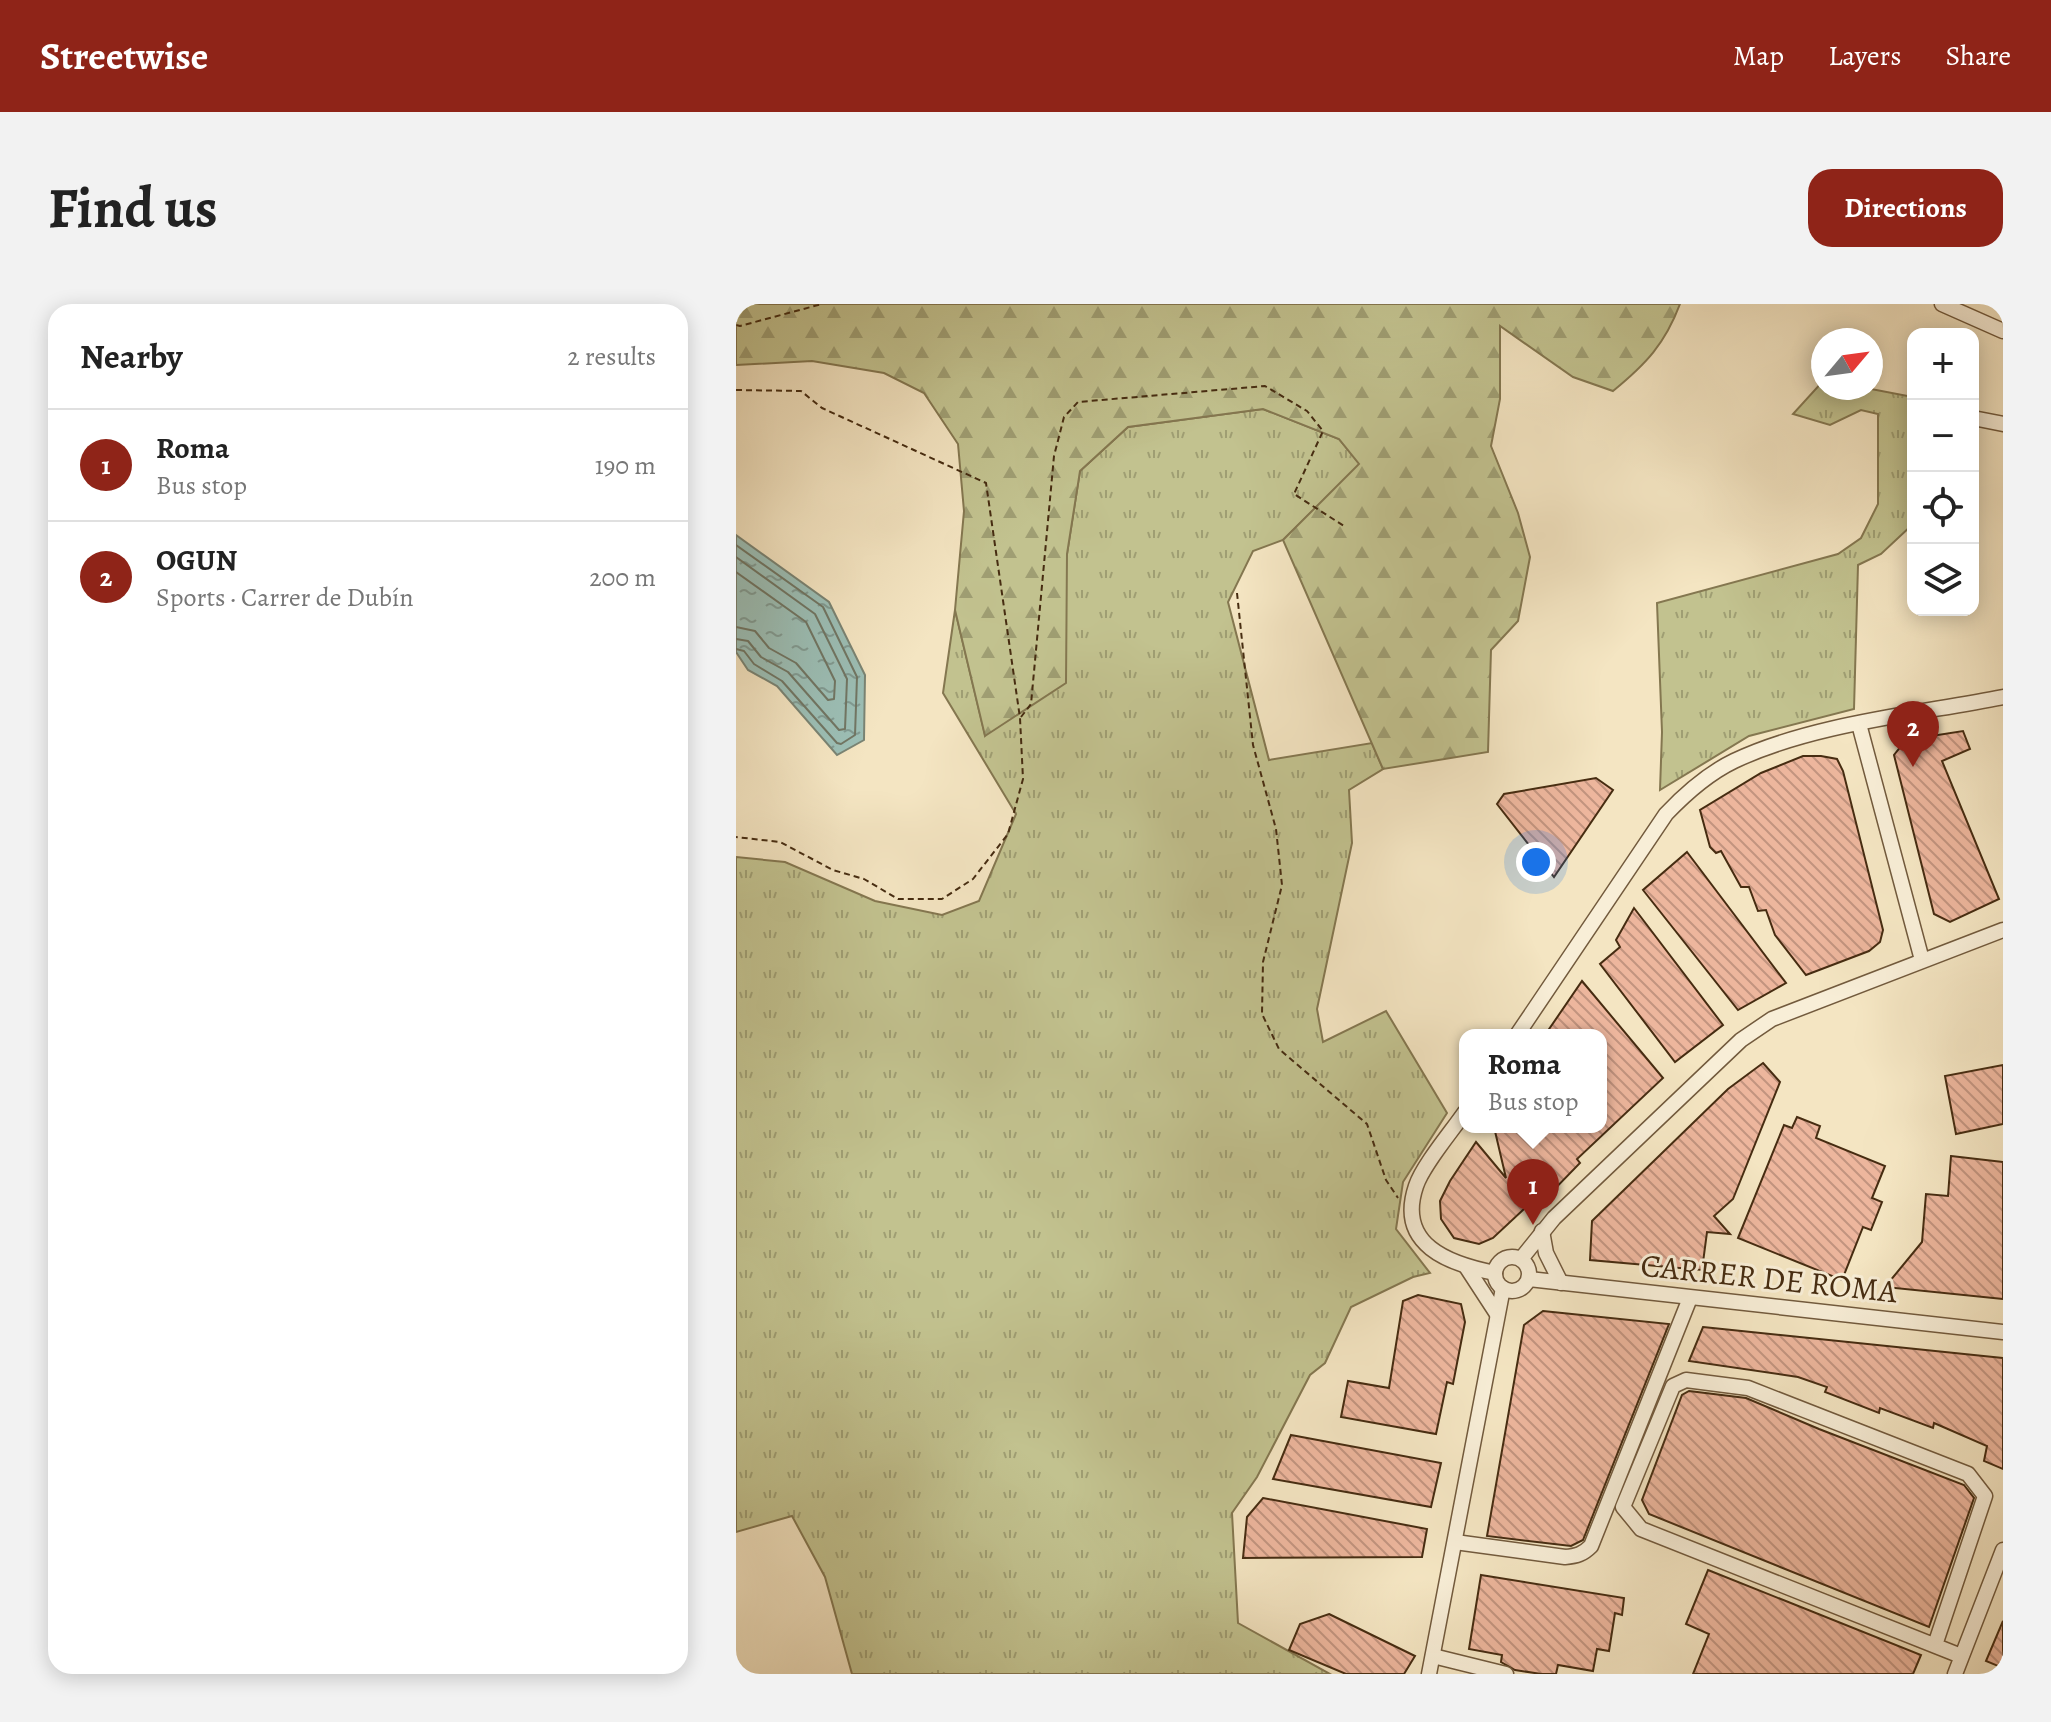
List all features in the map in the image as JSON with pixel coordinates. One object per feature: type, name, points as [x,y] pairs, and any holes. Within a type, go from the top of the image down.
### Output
[{"type":"street","points":[[1942,304],[2003,331]]},
{"type":"street","points":[[1979,419],[2003,424]]},
{"type":"street","points":[[1521,1029],[1666,814],[1689,789],[1732,762],[1815,732],[2003,697]]},
{"type":"street","points":[[1859,724],[1922,960]]},
{"type":"street","points":[[1521,1259],[1542,1231],[1741,1040],[1772,1019],[2003,930]]},
{"type":"street","points":[[1459,1121],[1417,1183],[1413,1202],[1415,1228],[1431,1251],[1467,1268],[1495,1273]]},
{"type":"street","points":[[1542,1231],[1546,1253],[1561,1283]]},
{"type":"street","points":[[1504,1259],[1521,1259],[1528,1268],[1529,1279],[1518,1291],[1503,1288],[1498,1284],[1495,1273],[1504,1259]]},
{"type":"street","points":[[1467,1268],[1497,1314]]},
{"type":"street","name":"CARRER DE ROMA","points":[[1529,1279],[2003,1332]]},
{"type":"street","points":[[1429,1674],[1503,1288]]},
{"type":"street","points":[[1455,1542],[1565,1557],[1585,1553],[1591,1546],[1690,1298]]},
{"type":"street","points":[[1935,1645],[1985,1496],[1968,1474],[1748,1388],[1686,1380],[1673,1386],[1623,1507],[1641,1529],[1961,1656]]},
{"type":"street","points":[[1955,1674],[2003,1550]]},
{"type":"street","points":[[1433,1656],[1506,1674]]},
{"type":"path","points":[[736,325],[822,304]]},
{"type":"path","points":[[1020,718],[1031,704],[1054,456],[1064,417],[1078,402],[1265,386],[1307,411],[1323,431],[1294,494],[1344,526]]},
{"type":"path","points":[[736,390],[801,391],[822,408],[986,483],[1020,718],[1023,779],[1008,834],[973,879],[942,899],[898,899],[864,879],[833,870],[780,842],[736,837]]},
{"type":"path","points":[[1237,593],[1253,745],[1276,829],[1282,885],[1263,962],[1262,1014],[1279,1049],[1367,1124],[1386,1180],[1401,1202],[1413,1202]]},
{"type":"green space","points":[[736,304],[1680,304],[1668,331],[1653,352],[1613,391],[1573,377],[1500,326],[1500,399],[1491,446],[1518,513],[1530,557],[1518,621],[1491,650],[1488,752],[1383,769],[1283,540],[1359,464],[1339,439],[1263,409],[1128,427],[1080,471],[1067,554],[1066,683],[985,736],[955,610],[964,511],[958,444],[924,393],[884,373],[812,361],[736,365]]},
{"type":"green space","points":[[1883,391],[1907,396],[1907,530],[1881,554],[1858,565],[1854,709],[1749,736],[1660,790],[1662,732],[1657,603],[1838,554],[1861,538],[1878,504],[1878,414],[1861,410],[1830,425],[1793,414],[1811,394],[1811,400],[1883,400]]},
{"type":"green space","points":[[1263,409],[1339,439],[1360,464],[1283,540],[1253,551],[1228,602],[1269,760],[1372,743],[1383,769],[1349,790],[1352,843],[1317,1009],[1323,1042],[1386,1011],[1447,1113],[1403,1182],[1396,1229],[1430,1273],[1413,1277],[1351,1307],[1325,1363],[1310,1375],[1257,1477],[1232,1513],[1238,1623],[1330,1674],[852,1674],[825,1577],[792,1516],[736,1532],[736,857],[785,862],[875,901],[942,915],[979,901],[1016,814],[943,693],[955,610],[985,735],[1067,554],[1080,471],[1128,427]]},
{"type":"water","points":[[736,535],[829,602],[865,675],[864,740],[837,755],[777,686],[748,670],[736,652]]},
{"type":"building","points":[[1963,731],[1970,749],[1942,761],[1999,899],[1950,922],[1934,914],[1894,755],[1906,740]]},
{"type":"building","points":[[1803,756],[1837,759],[1843,771],[1883,930],[1880,942],[1869,951],[1806,975],[1775,935],[1766,910],[1758,911],[1749,887],[1741,887],[1721,851],[1716,853],[1710,847],[1700,810],[1761,773]]},
{"type":"building","points":[[1596,778],[1613,790],[1554,877],[1497,804],[1504,794]]},
{"type":"building","points":[[1687,852],[1786,983],[1738,1010],[1643,890]]},
{"type":"building","points":[[1634,908],[1723,1025],[1675,1062],[1600,964],[1620,947],[1616,940]]},
{"type":"building","points":[[1582,981],[1663,1078],[1607,1131],[1607,1029],[1549,1029]]},
{"type":"building","points":[[1763,1063],[1780,1082],[1733,1199],[1714,1216],[1730,1234],[1707,1232],[1702,1270],[1590,1260],[1592,1221],[1728,1089]]},
{"type":"building","points":[[2003,1065],[2003,1124],[1956,1134],[1945,1076]]},
{"type":"building","points":[[1797,1117],[1820,1126],[1816,1138],[1885,1166],[1872,1198],[1882,1202],[1871,1230],[1863,1227],[1842,1280],[1738,1238],[1784,1125],[1792,1128]]},
{"type":"building","points":[[1495,1133],[1605,1133],[1577,1159],[1580,1163],[1545,1199],[1541,1193],[1493,1238],[1479,1244],[1454,1238],[1441,1219],[1440,1201],[1476,1142],[1506,1178]]},
{"type":"building","points":[[1951,1156],[2003,1162],[2003,1299],[1885,1287],[1922,1242],[1926,1194],[1948,1196]]},
{"type":"building","points":[[1418,1295],[1461,1304],[1465,1322],[1453,1384],[1447,1382],[1436,1434],[1341,1417],[1348,1381],[1389,1388],[1403,1301]]},
{"type":"building","points":[[1543,1311],[1669,1324],[1583,1540],[1571,1546],[1487,1536],[1524,1325]]},
{"type":"building","points":[[1703,1327],[2003,1358],[2003,1469],[1984,1461],[1987,1446],[1934,1423],[1933,1428],[1880,1408],[1879,1413],[1825,1392],[1827,1387],[1798,1377],[1689,1361]]},
{"type":"building","points":[[1689,1391],[1746,1398],[1964,1485],[1974,1498],[1929,1627],[1649,1514],[1642,1500],[1682,1395]]},
{"type":"building","points":[[1291,1435],[1441,1463],[1431,1507],[1273,1479]]},
{"type":"building","points":[[1263,1498],[1427,1529],[1422,1557],[1243,1558],[1247,1517]]},
{"type":"building","points":[[1708,1570],[1921,1655],[1913,1674],[1693,1674],[1709,1634],[1686,1624]]},
{"type":"building","points":[[1481,1575],[1624,1598],[1622,1615],[1615,1613],[1609,1651],[1597,1649],[1593,1671],[1558,1665],[1556,1674],[1541,1674],[1515,1670],[1501,1662],[1502,1655],[1469,1649]]},
{"type":"building","points":[[1329,1614],[1415,1656],[1404,1674],[1346,1674],[1289,1650],[1300,1624]]},
{"type":"building","points":[[2003,1621],[2003,1668],[1986,1661]]},
{"type":"place","name":"OGUN","points":[[1913,767]]},
{"type":"place","name":"Roma","points":[[1533,1225]]}]
